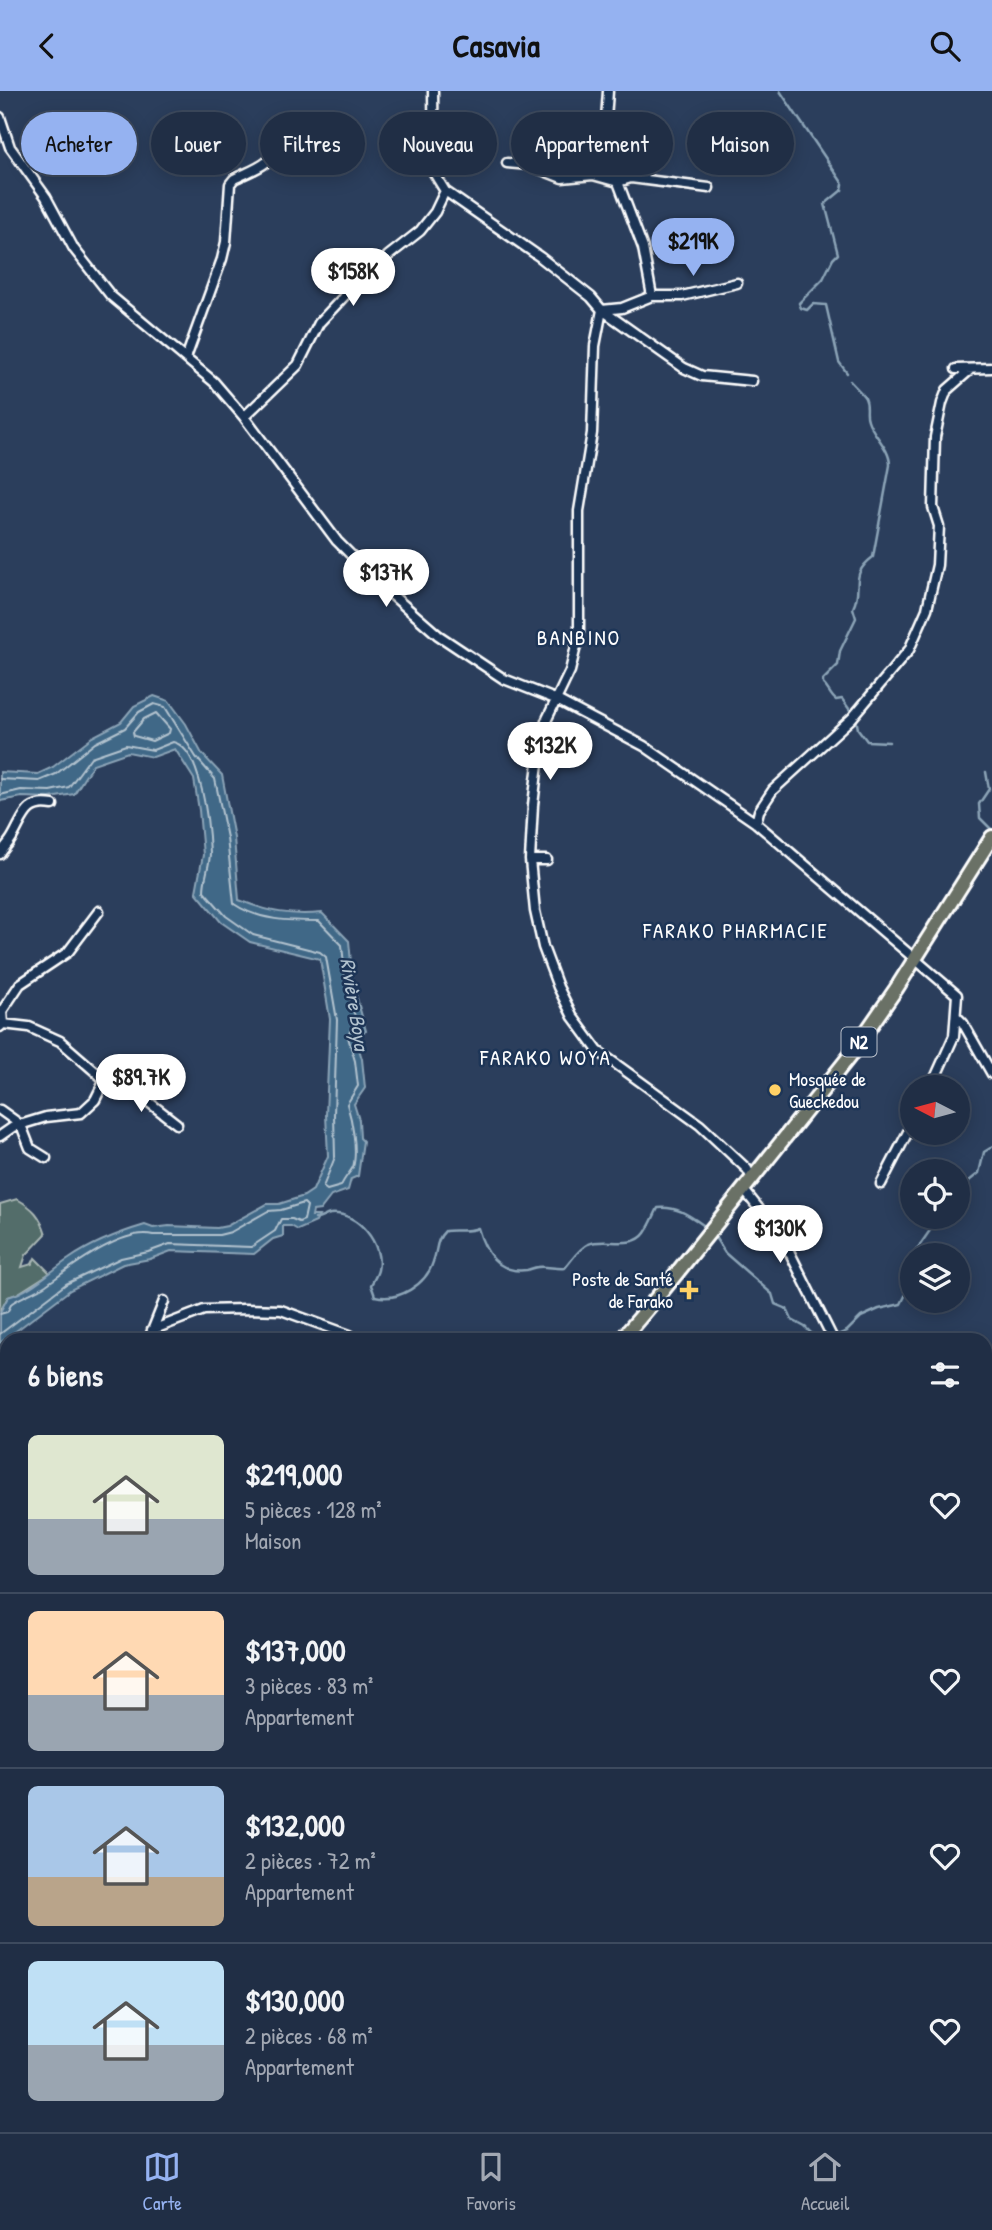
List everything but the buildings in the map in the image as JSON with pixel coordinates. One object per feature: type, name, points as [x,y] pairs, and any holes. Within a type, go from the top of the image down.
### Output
[{"type":"highway","name":"N2","points":[[627,1333],[849,1057],[896,989],[989,841]]},
{"type":"street","points":[[433,91],[433,112]]},
{"type":"street","points":[[608,91],[604,146],[609,167],[618,182],[643,248],[652,296]]},
{"type":"street","points":[[0,117],[10,147],[46,197],[74,249],[111,296],[214,382],[244,417],[337,541],[384,588],[438,635],[504,679],[555,699],[644,746],[756,823],[957,995],[954,1036],[937,1075]]},
{"type":"street","points":[[507,163],[529,165],[562,178],[593,175],[618,182],[631,178],[709,188]]},
{"type":"street","points":[[186,358],[222,258],[226,242],[230,184],[234,179],[260,166]]},
{"type":"street","points":[[435,175],[445,191],[540,257],[591,297],[602,310],[693,372],[702,376],[752,381]]},
{"type":"street","points":[[244,417],[298,365],[319,323],[351,289],[368,279],[388,256],[420,232],[435,212],[445,191]]},
{"type":"street","points":[[602,310],[622,308],[652,296],[682,296],[737,283]]},
{"type":"street","points":[[602,310],[595,346],[592,433],[579,511],[579,634],[570,671],[546,721],[539,755],[530,860],[535,911],[542,947],[558,988],[573,1017],[598,1051],[700,1125],[747,1169],[752,1178]]},
{"type":"street","points":[[956,369],[992,368]]},
{"type":"street","points":[[756,823],[759,811],[773,790],[852,718],[909,650],[927,609],[937,565],[939,526],[933,507],[935,437],[942,403],[947,390],[971,369]]},
{"type":"street","points":[[0,854],[13,836],[24,813],[42,803],[53,805]]},
{"type":"street","points":[[530,860],[547,860]]},
{"type":"street","points":[[99,911],[68,952],[20,984],[2,1010],[1,1026],[29,1027],[60,1041],[105,1080],[123,1082],[177,1124]]},
{"type":"street","points":[[956,1016],[963,1023],[992,1074]]},
{"type":"street","points":[[0,1136],[13,1127],[46,1117],[81,1113],[95,1100],[105,1080]]},
{"type":"street","points":[[0,1110],[21,1125],[30,1148],[46,1158]]},
{"type":"street","points":[[881,1184],[901,1145]]},
{"type":"street","points":[[744,1190],[783,1239],[831,1333]]},
{"type":"street","points":[[151,1333],[164,1301]]},
{"type":"street","points":[[152,1330],[204,1310],[244,1309],[281,1310],[345,1333]]},
{"type":"green space","points":[[17,1199],[35,1213],[46,1234],[26,1255],[22,1267],[32,1264],[35,1258],[50,1273],[8,1297],[0,1312],[0,1204]]},
{"type":"water","name":"Rivière Boya","points":[[154,696],[169,701],[186,724],[202,754],[222,775],[234,838],[239,900],[280,912],[322,913],[349,941],[353,984],[366,1031],[355,1036],[362,1059],[365,1088],[354,1104],[359,1120],[360,1138],[363,1141],[358,1176],[351,1179],[348,1190],[331,1196],[320,1210],[313,1211],[312,1216],[319,1216],[316,1222],[298,1230],[283,1226],[283,1236],[273,1239],[254,1254],[171,1251],[150,1259],[123,1264],[70,1290],[13,1333],[0,1333],[0,1312],[8,1297],[32,1286],[87,1248],[145,1225],[153,1228],[227,1226],[267,1204],[279,1204],[304,1196],[313,1190],[328,1156],[326,1115],[330,1019],[320,959],[250,942],[221,922],[196,892],[203,855],[199,810],[194,779],[175,749],[153,757],[128,752],[93,764],[74,794],[0,801],[0,772],[38,774],[53,767],[92,737],[121,722],[134,706]]},
{"type":"waterway","points":[[780,91],[843,184],[842,190],[825,204],[838,254],[823,279],[799,303],[801,308],[807,310],[813,304],[826,305],[839,362],[847,373]]},
{"type":"waterway","points":[[850,381],[865,398],[868,420],[887,453],[890,465],[873,557],[865,564],[859,576],[853,608],[856,618],[840,651],[838,665],[823,680],[832,697],[836,700],[842,699],[852,713]]},
{"type":"waterway","points":[[856,718],[858,729],[867,741],[889,742]]},
{"type":"waterway","points":[[986,772],[989,789],[979,804],[980,818],[992,830]]},
{"type":"waterway","points":[[970,1180],[979,1173],[984,1152],[992,1147]]},
{"type":"waterway","points":[[315,1219],[330,1214],[340,1215],[350,1218],[367,1231],[379,1260],[371,1285],[375,1296],[384,1297],[402,1294],[424,1278],[445,1231],[478,1228],[494,1260],[508,1269],[527,1270],[535,1267],[565,1268],[588,1244],[626,1242],[640,1238],[658,1208],[678,1210],[706,1227]]},
{"type":"waterway","points":[[921,1243],[931,1229]]},
{"type":"waterway","points":[[713,1234],[725,1253],[772,1294],[775,1304],[787,1309],[792,1320],[811,1333]]},
{"type":"waterway","points":[[842,1333],[861,1317],[900,1304]]},
{"type":"place","name":"Mosquée de Gueckedou","points":[[775,1090]]},
{"type":"place","name":"Poste de Santé de Farako","points":[[689,1290]]},
{"type":"district","name":"BANBINO","points":[[579,637]]},
{"type":"district","name":"FARAKO PHARMACIE","points":[[736,930]]},
{"type":"district","name":"FARAKO WOYA","points":[[546,1057]]}]
